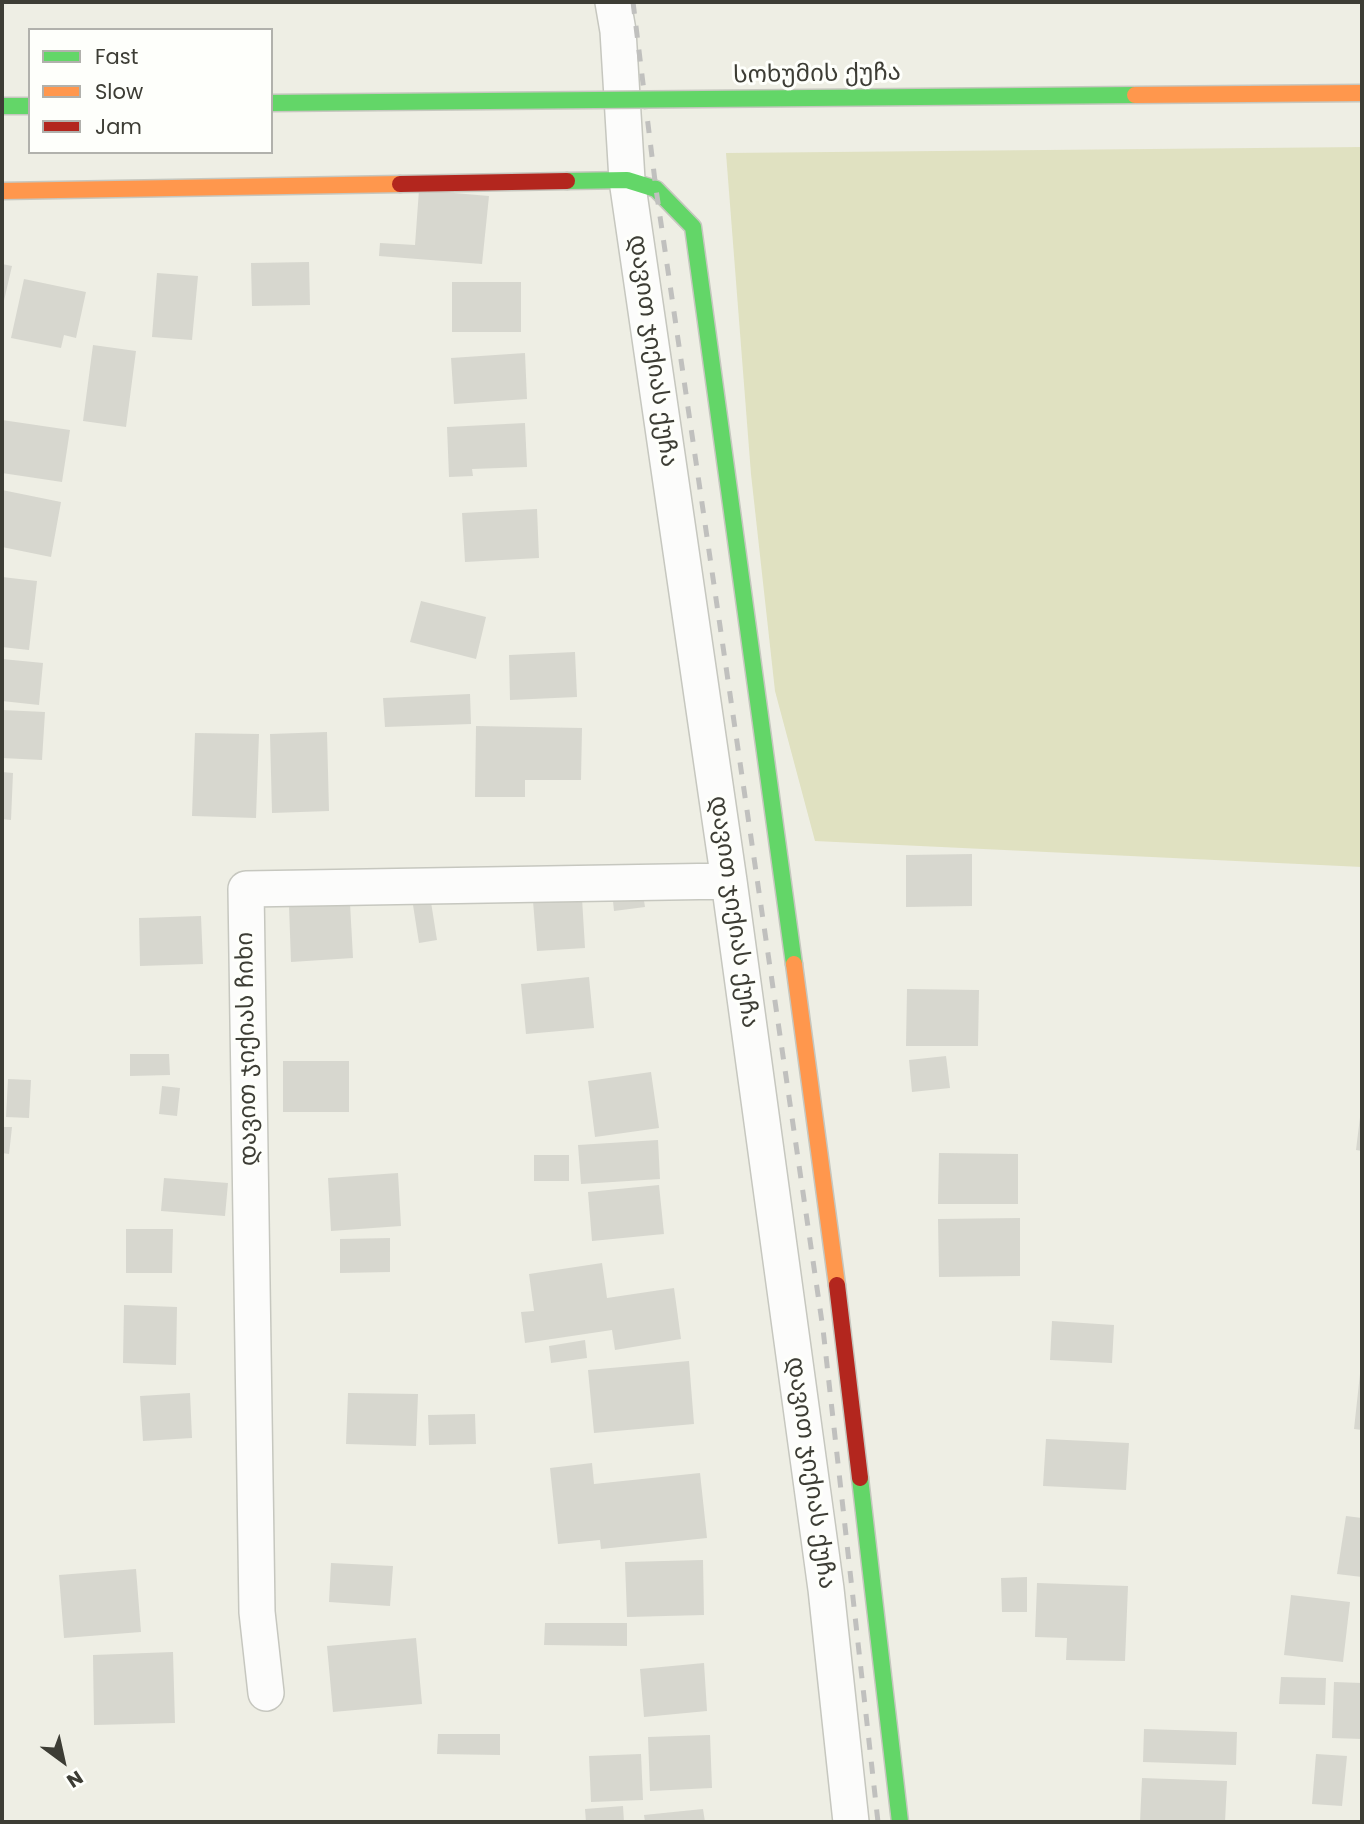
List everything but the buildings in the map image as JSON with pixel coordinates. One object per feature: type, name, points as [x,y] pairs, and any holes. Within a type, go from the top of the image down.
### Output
[{"type":"main road","name":"სოხუმის ქუჩა","points":[[273,103],[1362,93]]},
{"type":"main road","points":[[2,106],[28,106]]},
{"type":"main road","points":[[2,191],[627,180]]},
{"type":"main road","name":"დავით ჯიქიას ქუჩა","points":[[627,180],[656,189],[693,227],[832,1245],[900,1822]]},
{"type":"street","name":"დავით ჯიქიას ქუჩა","points":[[613,2],[618,32],[627,180],[729,881],[826,1589],[851,1822]]},
{"type":"street","name":"დავით ჯიქიას ჩიხი","points":[[266,1693],[257,1612],[246,889],[729,881]]},
{"type":"green space","points":[[1362,147],[1362,867],[815,841],[775,691],[751,474],[726,153]]},
{"type":"railway","points":[[633,2],[656,189],[823,1329],[878,1822]]},
{"type":"traffic: fast","points":[[273,103],[1135,95]]},
{"type":"traffic: fast","points":[[2,106],[28,106]]},
{"type":"traffic: fast","points":[[567,181],[627,180],[656,189],[693,227],[794,964]]},
{"type":"traffic: fast","points":[[860,1478],[900,1822]]},
{"type":"traffic: slow","points":[[1135,95],[1362,93]]},
{"type":"traffic: slow","points":[[2,191],[400,184]]},
{"type":"traffic: slow","points":[[794,964],[837,1285]]},
{"type":"traffic: jam","points":[[400,184],[567,181]]},
{"type":"traffic: jam","points":[[837,1285],[860,1478]]}]
